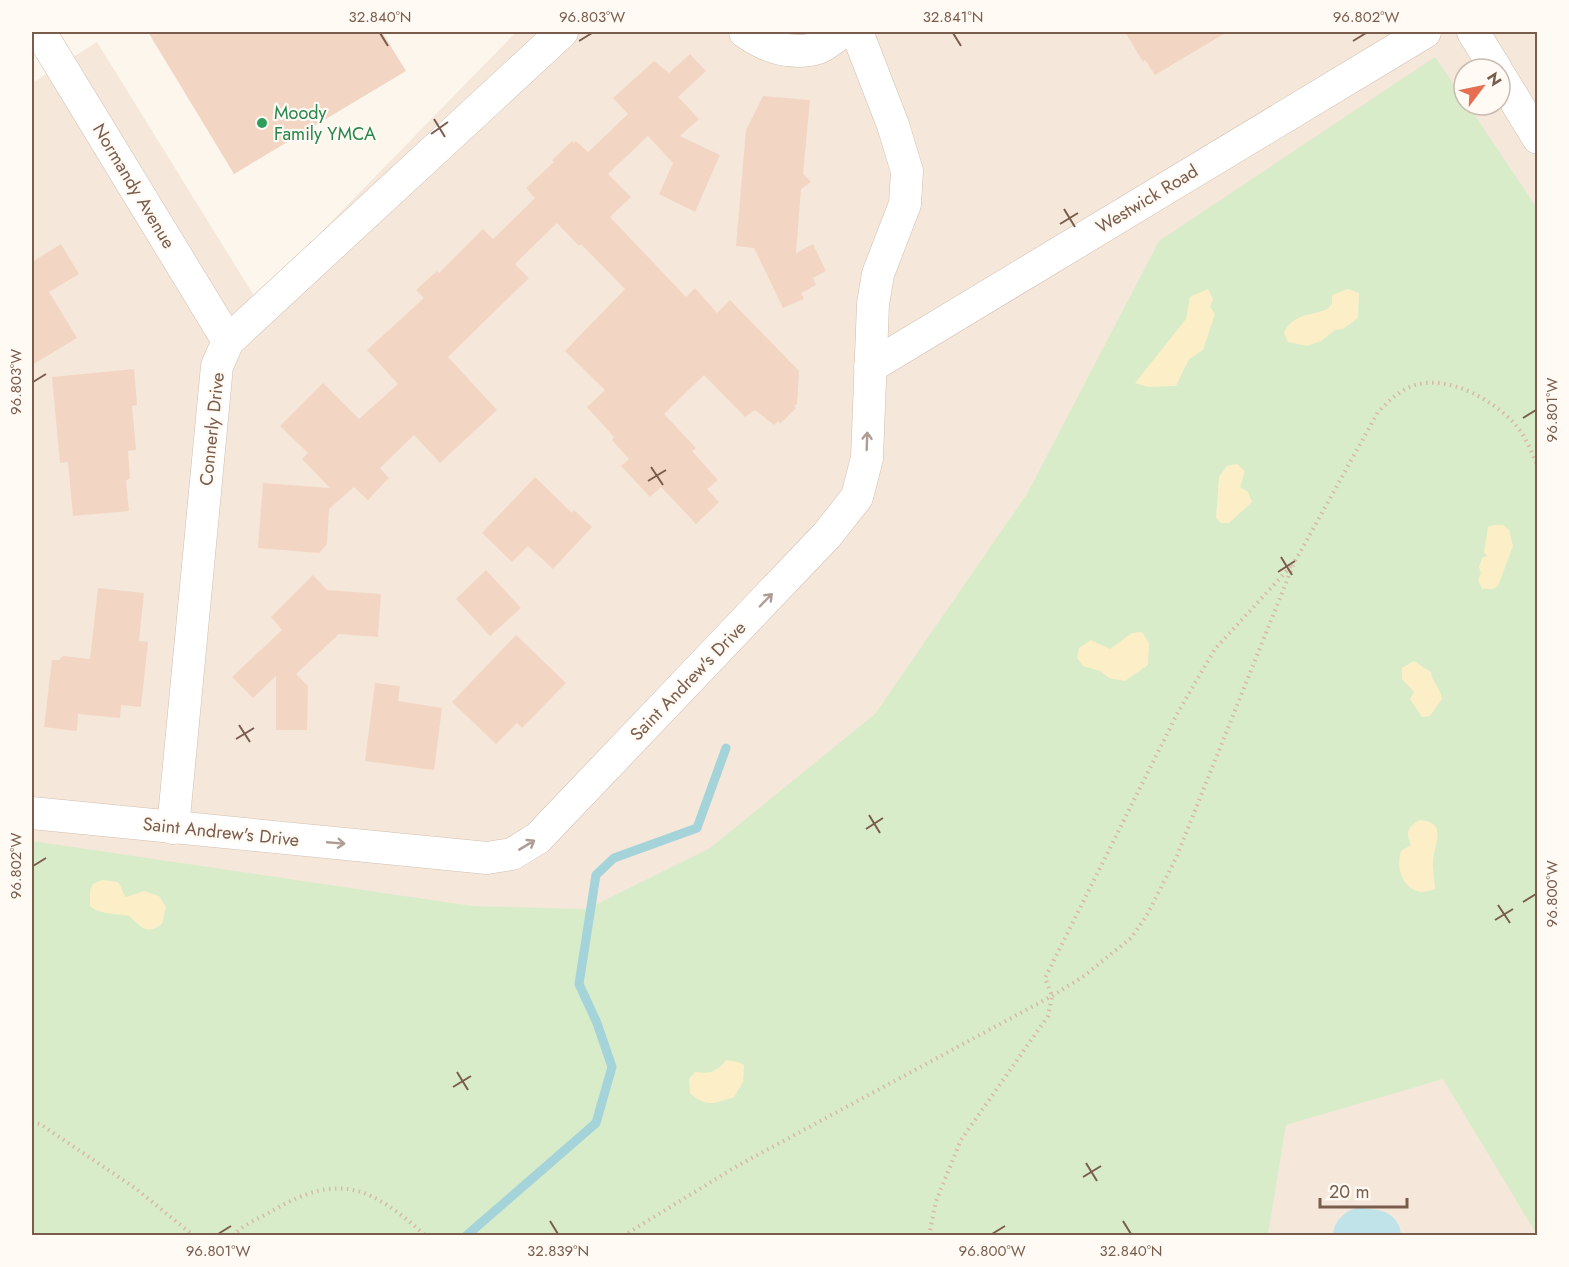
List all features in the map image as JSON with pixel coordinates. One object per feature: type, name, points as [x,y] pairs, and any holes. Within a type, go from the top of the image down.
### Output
[{"type":"street","name":"Normandy Avenue","points":[[40,32],[228,341]]},
{"type":"street","name":"Connerly Drive","points":[[173,828],[217,366],[228,341],[562,32]]},
{"type":"street","points":[[745,32],[758,41],[787,51],[819,48],[842,32]]},
{"type":"street","name":"Saint Andrew's Drive","points":[[32,813],[488,858],[512,854],[538,838],[827,536],[857,497],[867,458],[873,304],[878,274],[905,204],[907,171],[893,125],[857,32]]},
{"type":"street","name":"Westwick Road","points":[[870,367],[1425,32]]},
{"type":"street","points":[[1473,32],[1489,57]]},
{"type":"street","points":[[1512,96],[1538,138]]},
{"type":"path","points":[[623,1236],[737,1166],[1052,996],[1084,976],[1131,938],[1147,915],[1176,858],[1294,562],[1378,412],[1394,396],[1415,385],[1438,383],[1460,388],[1490,403],[1514,424],[1532,451],[1538,467]]},
{"type":"path","points":[[929,1236],[936,1201],[961,1140],[1048,1016],[1052,996],[1045,978],[1178,712],[1215,649],[1294,562]]},
{"type":"path","points":[[32,1122],[40,1124],[135,1188],[194,1236]]},
{"type":"path","points":[[233,1236],[234,1233],[292,1199],[318,1190],[346,1188],[373,1196],[397,1210],[426,1236]]},
{"type":"shaded area","points":[[516,32],[1537,32],[1537,1235],[32,1236],[32,83],[97,42],[256,299]]},
{"type":"green space","points":[[1435,57],[1452,82],[1452,117],[1476,117],[1537,208],[1537,1235],[1443,1079],[1286,1125],[1268,1235],[32,1235],[32,841],[472,906],[587,909],[710,848],[875,714],[1027,494],[1159,241]]},
{"type":"sand","points":[[1208,289],[1213,299],[1210,307],[1215,314],[1203,350],[1189,359],[1176,386],[1148,387],[1135,383],[1186,319],[1190,297]]},
{"type":"sand","points":[[1348,289],[1359,293],[1358,318],[1343,329],[1335,330],[1321,341],[1307,346],[1288,342],[1284,333],[1292,322],[1297,318],[1328,309],[1332,303],[1332,295]]},
{"type":"sand","points":[[1237,464],[1245,471],[1240,487],[1248,492],[1252,502],[1229,523],[1221,523],[1216,518],[1219,477],[1227,466]]},
{"type":"sand","points":[[1503,525],[1509,530],[1513,546],[1498,586],[1493,589],[1482,589],[1478,580],[1481,573],[1479,567],[1482,558],[1487,556],[1484,552],[1488,527]]},
{"type":"sand","points":[[1142,632],[1149,643],[1148,665],[1125,681],[1109,678],[1100,671],[1083,666],[1077,658],[1079,648],[1091,640],[1110,649],[1132,633]]},
{"type":"sand","points":[[1414,661],[1431,672],[1441,695],[1442,699],[1430,716],[1422,717],[1410,699],[1414,692],[1402,679],[1402,668]]},
{"type":"sand","points":[[1419,820],[1434,825],[1438,834],[1433,863],[1435,889],[1421,892],[1409,887],[1405,882],[1399,864],[1401,851],[1411,845],[1408,837],[1409,831],[1412,825]]},
{"type":"sand","points":[[102,880],[117,882],[126,897],[144,891],[159,896],[166,907],[162,924],[156,928],[147,929],[129,916],[94,909],[90,906],[90,890],[93,884]]},
{"type":"sand","points":[[726,1060],[744,1065],[743,1082],[734,1097],[711,1103],[701,1101],[690,1093],[689,1079],[695,1072],[713,1071]]},
{"type":"building","name":"Moody Family YMCA","points":[[148,32],[382,32],[406,71],[234,174]]},
{"type":"building","points":[[1125,32],[1227,32],[1155,75],[1145,60],[1143,62]]},
{"type":"building","points":[[690,54],[706,71],[678,97],[699,119],[680,136],[720,155],[695,212],[659,194],[673,163],[648,136],[608,174],[631,197],[610,217],[686,297],[695,288],[717,313],[730,300],[799,371],[797,404],[794,406],[796,408],[780,424],[778,421],[774,425],[755,410],[745,417],[704,375],[664,414],[696,448],[692,451],[718,480],[707,489],[719,502],[696,524],[661,487],[650,497],[621,466],[629,459],[612,440],[614,437],[587,407],[605,390],[565,351],[625,289],[557,223],[515,264],[529,278],[448,357],[497,410],[440,463],[414,435],[380,468],[389,478],[368,500],[354,487],[329,509],[327,544],[319,553],[258,548],[263,483],[330,488],[302,459],[308,453],[280,426],[323,383],[359,419],[398,384],[367,350],[424,298],[416,290],[437,271],[439,273],[483,229],[493,239],[535,198],[526,188],[554,162],[552,160],[572,141],[574,143],[576,141],[588,152],[628,114],[613,98],[654,61],[669,73]]},
{"type":"building","points":[[763,96],[810,100],[803,174],[811,182],[801,189],[796,253],[813,244],[826,271],[813,278],[816,285],[801,293],[804,299],[783,308],[754,248],[736,246],[746,130]]},
{"type":"building","points":[[61,244],[79,274],[49,292],[77,338],[32,365],[32,262]]},
{"type":"building","points":[[134,369],[137,405],[132,406],[136,450],[128,451],[130,479],[126,480],[129,511],[73,516],[68,462],[60,463],[52,377]]},
{"type":"building","points":[[535,477],[572,513],[574,510],[592,527],[553,569],[528,546],[512,562],[482,533]]},
{"type":"building","points":[[486,570],[521,608],[490,636],[456,599]]},
{"type":"building","points":[[313,575],[327,590],[381,594],[378,637],[339,634],[296,674],[308,686],[307,730],[276,730],[276,676],[253,698],[232,677],[282,630],[271,617]]},
{"type":"building","points":[[98,588],[144,593],[139,641],[148,642],[141,707],[121,705],[120,718],[78,714],[77,731],[44,727],[52,660],[59,660],[63,656],[90,659]]},
{"type":"building","points":[[516,635],[566,683],[522,728],[517,723],[496,744],[452,702]]},
{"type":"building","points":[[375,683],[400,686],[398,701],[442,708],[434,770],[365,761]]},
{"type":"waterway","points":[[466,1236],[596,1123],[612,1067],[597,1023],[579,984],[596,875],[614,858],[697,828],[726,748]]},
{"type":"waterway","points":[[1359,1236],[1361,1234],[1375,1236]]},
{"type":"place","name":"Moody Family YMCA","points":[[262,123]]}]
